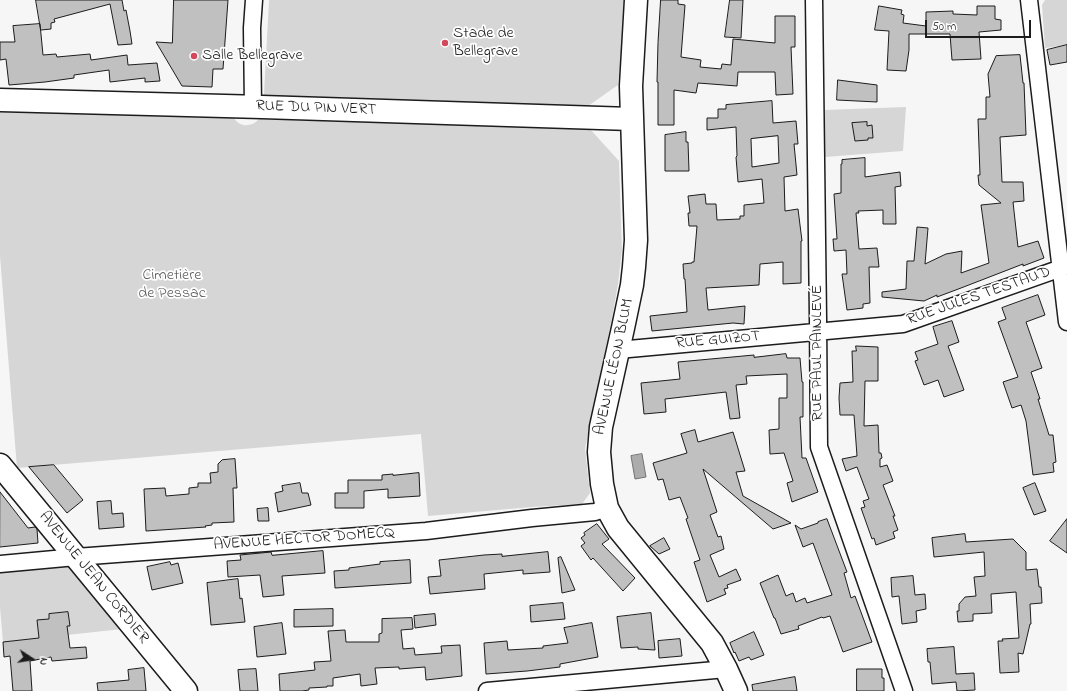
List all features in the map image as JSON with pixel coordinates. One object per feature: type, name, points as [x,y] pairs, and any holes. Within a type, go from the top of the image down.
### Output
[{"type":"street","points":[[253,107],[252,28],[254,0]]},
{"type":"street","name":"AVENUE LÉON BLUM","points":[[636,0],[632,52],[631,119],[636,240],[632,285],[601,427],[599,452],[602,484],[606,508],[618,528],[712,643],[736,691]]},
{"type":"street","name":"RUE PAUL PAINLEVÉ","points":[[814,0],[819,447],[904,691]]},
{"type":"street","points":[[1029,0],[1064,267],[1067,322]]},
{"type":"street","name":"RUE DU PIN VERT","points":[[0,100],[631,119]]},
{"type":"street","name":"RUE JULES TESTAUD","points":[[818,331],[903,324],[1064,267]]},
{"type":"street","name":"RUE GUIZOT","points":[[618,350],[818,331]]},
{"type":"street","name":"AVENUE JEAN CORDIER","points":[[0,465],[186,691]]},
{"type":"street","name":"AVENUE HECTOR DOMECQ","points":[[0,564],[426,531],[595,512],[606,508]]},
{"type":"street","points":[[487,691],[726,669]]},
{"type":"green space","name":"Stade de Bellegrave","points":[[269,0],[627,0],[618,85],[588,106],[267,98],[264,94]]},
{"type":"green space","points":[[1045,0],[1067,0],[1067,45],[1045,48],[1042,5]]},
{"type":"green space","points":[[906,107],[903,151],[825,157],[825,110]]},
{"type":"green space","name":"Cimetière de Pessac","points":[[0,110],[234,118],[239,124],[243,125],[253,124],[259,119],[590,129],[619,161],[622,250],[612,318],[585,449],[590,493],[582,504],[428,516],[421,434],[17,468],[0,256]]},
{"type":"green space","points":[[71,566],[122,629],[3,642],[0,607],[0,573]]},
{"type":"shaded area","points":[[642,454],[646,477],[635,479],[631,456]]},
{"type":"building","points":[[36,0],[122,0],[124,11],[126,10],[132,44],[118,45],[110,4],[54,19],[55,22],[51,23],[51,29],[41,30]]},
{"type":"building","name":"Salle Bellegrave","points":[[174,0],[228,0],[223,69],[213,69],[212,87],[182,86],[156,42],[172,43]]},
{"type":"building","points":[[661,0],[678,0],[678,4],[685,5],[681,57],[701,60],[700,67],[721,69],[722,64],[731,65],[733,39],[775,43],[775,16],[795,16],[795,47],[791,47],[793,94],[776,95],[775,72],[738,72],[737,86],[698,83],[696,93],[674,90],[674,125],[658,125],[657,82]]},
{"type":"building","points":[[730,0],[743,0],[741,38],[725,37]]},
{"type":"building","points":[[879,6],[902,10],[901,14],[904,15],[903,23],[926,26],[926,12],[953,11],[953,14],[977,15],[977,6],[995,6],[995,19],[1001,20],[1001,30],[979,32],[981,59],[952,60],[950,34],[909,34],[909,50],[906,71],[887,70],[889,31],[875,30]]},
{"type":"building","points":[[40,24],[43,55],[56,54],[57,57],[90,54],[91,60],[127,55],[128,65],[157,63],[160,81],[145,82],[145,78],[110,82],[109,70],[74,75],[74,78],[9,85],[6,59],[0,60],[0,42],[15,42],[13,26]]},
{"type":"building","points":[[1067,45],[1067,62],[1050,65],[1047,50]]},
{"type":"building","points":[[1020,55],[1024,83],[1026,135],[1000,137],[1002,182],[1023,182],[1024,201],[1013,202],[1018,247],[1038,241],[1044,258],[1023,266],[1023,264],[924,301],[882,297],[882,292],[906,289],[907,261],[914,261],[917,227],[928,228],[925,264],[946,254],[962,251],[961,273],[989,263],[981,205],[1001,203],[979,185],[978,119],[986,119],[986,97],[990,97],[988,74],[996,56]]},
{"type":"building","points":[[838,80],[877,85],[877,102],[837,100]]},
{"type":"building","points":[[772,101],[773,123],[796,121],[798,144],[794,144],[797,175],[784,177],[785,211],[798,209],[802,241],[801,283],[783,284],[783,262],[760,264],[759,285],[706,288],[708,310],[745,306],[744,324],[733,323],[652,331],[650,316],[687,312],[683,264],[694,262],[697,226],[689,226],[688,213],[690,213],[688,196],[705,194],[706,204],[716,204],[717,220],[740,219],[740,216],[744,216],[744,205],[764,203],[762,179],[738,182],[736,127],[707,130],[707,118],[718,118],[718,109],[726,109],[726,105]],"holes":[[[778,136],[779,163],[752,167],[751,139]]]},
{"type":"building","points":[[867,122],[867,126],[872,125],[873,138],[855,141],[852,123]]},
{"type":"building","points":[[686,132],[686,142],[688,142],[689,171],[665,171],[665,135]]},
{"type":"building","points":[[865,158],[865,177],[900,172],[901,186],[895,187],[896,224],[883,224],[883,210],[858,211],[859,213],[856,213],[859,249],[877,248],[879,267],[869,267],[870,303],[863,304],[863,308],[847,310],[842,274],[847,274],[846,250],[834,251],[833,239],[837,239],[834,194],[841,193],[842,160]]},
{"type":"building","points":[[1038,295],[1045,315],[1026,322],[1042,368],[1031,372],[1040,399],[1038,399],[1049,435],[1053,435],[1056,462],[1053,463],[1054,472],[1033,475],[1026,421],[1021,405],[1012,408],[1003,382],[1018,377],[998,322],[1006,319],[1002,308]]},
{"type":"building","points":[[952,321],[959,342],[948,346],[964,390],[944,397],[938,380],[924,385],[915,361],[918,360],[915,352],[938,344],[933,327]]},
{"type":"building","points":[[856,346],[878,347],[878,381],[865,381],[864,426],[878,425],[879,453],[881,453],[882,458],[880,459],[880,467],[887,465],[893,481],[883,485],[895,516],[893,516],[898,530],[893,532],[895,538],[876,545],[874,538],[872,539],[861,508],[865,507],[863,501],[869,499],[857,467],[846,471],[842,459],[857,456],[854,415],[840,415],[839,398],[840,383],[853,382],[852,351],[856,351]]},
{"type":"building","points":[[786,354],[787,358],[800,358],[803,382],[803,417],[800,417],[802,458],[806,458],[818,492],[792,502],[787,483],[793,481],[784,453],[770,454],[769,430],[779,429],[779,398],[787,398],[787,374],[746,376],[747,384],[736,385],[740,418],[730,419],[726,392],[665,399],[666,412],[644,414],[641,383],[680,379],[678,362],[754,355],[754,357]]},
{"type":"building","points":[[695,430],[698,442],[733,432],[745,471],[736,472],[743,496],[791,523],[773,529],[703,469],[717,512],[710,515],[718,537],[721,536],[724,549],[710,555],[719,577],[736,569],[741,580],[727,585],[728,588],[724,589],[726,594],[707,602],[694,562],[700,560],[686,519],[688,518],[680,497],[669,500],[663,479],[658,480],[653,463],[687,453],[681,434]]},
{"type":"building","points":[[235,459],[237,488],[233,488],[234,522],[212,523],[212,525],[205,526],[206,527],[146,531],[144,489],[165,488],[166,496],[189,494],[189,488],[198,487],[198,483],[211,483],[210,473],[218,472],[218,464],[222,460]]},
{"type":"building","points":[[54,465],[83,500],[67,513],[29,467]]},
{"type":"building","points":[[419,473],[420,496],[388,498],[388,489],[364,491],[364,508],[335,508],[335,493],[348,493],[348,480],[382,480],[382,475]]},
{"type":"building","points":[[300,483],[302,493],[308,493],[311,505],[278,512],[275,493],[283,491],[282,486]]},
{"type":"building","points":[[1035,483],[1046,511],[1034,515],[1023,488]]},
{"type":"building","points":[[0,492],[28,528],[35,527],[37,529],[38,543],[0,547]]},
{"type":"building","points":[[111,501],[112,514],[123,513],[124,527],[99,529],[97,502]]},
{"type":"building","points":[[268,508],[269,521],[258,521],[257,509]]},
{"type":"building","points":[[827,519],[847,572],[844,573],[851,598],[855,596],[872,642],[843,652],[830,616],[822,617],[798,626],[799,629],[781,634],[760,583],[778,575],[786,596],[793,593],[796,602],[805,598],[807,603],[832,595],[813,543],[803,547],[795,525],[801,529]]},
{"type":"building","points":[[1067,519],[1067,553],[1050,541]]},
{"type":"building","points":[[597,524],[609,539],[602,544],[635,578],[623,591],[593,558],[591,560],[581,546],[585,543],[581,538],[585,535],[584,533]]},
{"type":"building","points":[[965,534],[966,542],[1013,539],[1026,552],[1026,570],[1037,569],[1039,587],[1041,587],[1042,603],[1030,604],[1031,624],[1023,654],[1018,653],[1019,672],[1000,673],[998,641],[1003,641],[1002,639],[1019,638],[1016,592],[991,594],[992,613],[973,614],[973,621],[958,622],[957,611],[959,611],[959,604],[965,597],[976,596],[974,577],[985,576],[984,552],[934,557],[932,538]]},
{"type":"building","points":[[664,538],[670,549],[659,554],[650,546]]},
{"type":"building","points":[[323,551],[325,573],[282,576],[284,595],[263,597],[260,575],[228,577],[227,561],[241,560],[240,555],[271,552],[272,555]]},
{"type":"building","points":[[548,552],[550,572],[523,574],[523,570],[484,574],[485,589],[430,594],[428,577],[441,576],[439,560],[484,555],[502,554],[502,556]]},
{"type":"building","points":[[561,557],[575,590],[562,593],[558,558]]},
{"type":"building","points":[[410,560],[411,583],[335,588],[334,571],[349,570],[349,568],[380,564],[380,562]]},
{"type":"building","points":[[170,562],[171,565],[178,563],[183,583],[152,590],[147,567]]},
{"type":"building","points":[[913,576],[915,595],[925,594],[926,609],[916,611],[917,622],[902,624],[899,596],[892,597],[891,578]]},
{"type":"building","points":[[238,579],[240,599],[242,598],[245,622],[211,625],[207,583]]},
{"type":"building","points":[[563,603],[565,619],[531,622],[530,606]]},
{"type":"building","points":[[333,609],[333,626],[294,627],[294,610]]},
{"type":"building","points":[[68,612],[70,626],[67,626],[70,648],[86,647],[87,658],[52,661],[51,657],[30,661],[32,691],[13,691],[10,656],[4,657],[3,642],[39,638],[37,620],[49,619],[49,614]]},
{"type":"building","points":[[651,613],[655,650],[638,649],[638,647],[621,648],[617,617]]},
{"type":"building","points":[[435,614],[436,625],[415,628],[414,616]]},
{"type":"building","points":[[412,618],[413,629],[401,630],[403,649],[414,648],[415,655],[442,653],[441,646],[460,645],[462,676],[426,680],[425,667],[399,669],[399,667],[375,668],[377,684],[361,686],[360,674],[333,678],[333,686],[309,688],[309,690],[302,691],[280,691],[279,674],[315,670],[314,662],[331,661],[328,631],[345,630],[346,642],[379,642],[379,634],[382,633],[382,619]]},
{"type":"building","points":[[282,623],[286,654],[257,657],[254,627]]},
{"type":"building","points":[[592,623],[598,657],[560,664],[560,667],[486,674],[484,643],[507,641],[508,650],[543,648],[543,646],[568,643],[564,628]]},
{"type":"building","points":[[754,632],[764,655],[751,660],[749,657],[739,661],[730,643]]},
{"type":"building","points":[[680,639],[682,656],[659,658],[658,641]]},
{"type":"building","points":[[954,647],[956,674],[974,673],[975,690],[957,691],[956,682],[932,684],[927,649]]},
{"type":"building","points":[[144,668],[146,691],[98,691],[97,683],[129,680],[128,670]]},
{"type":"building","points":[[256,669],[258,691],[240,691],[238,670]]},
{"type":"building","points":[[857,669],[882,669],[884,691],[857,691]]},
{"type":"building","points":[[795,677],[797,691],[753,691],[752,685]]},
{"type":"place","name":"Stade de Bellegrave","points":[[445,43]]},
{"type":"place","name":"Salle Bellegrave","points":[[194,56]]}]
